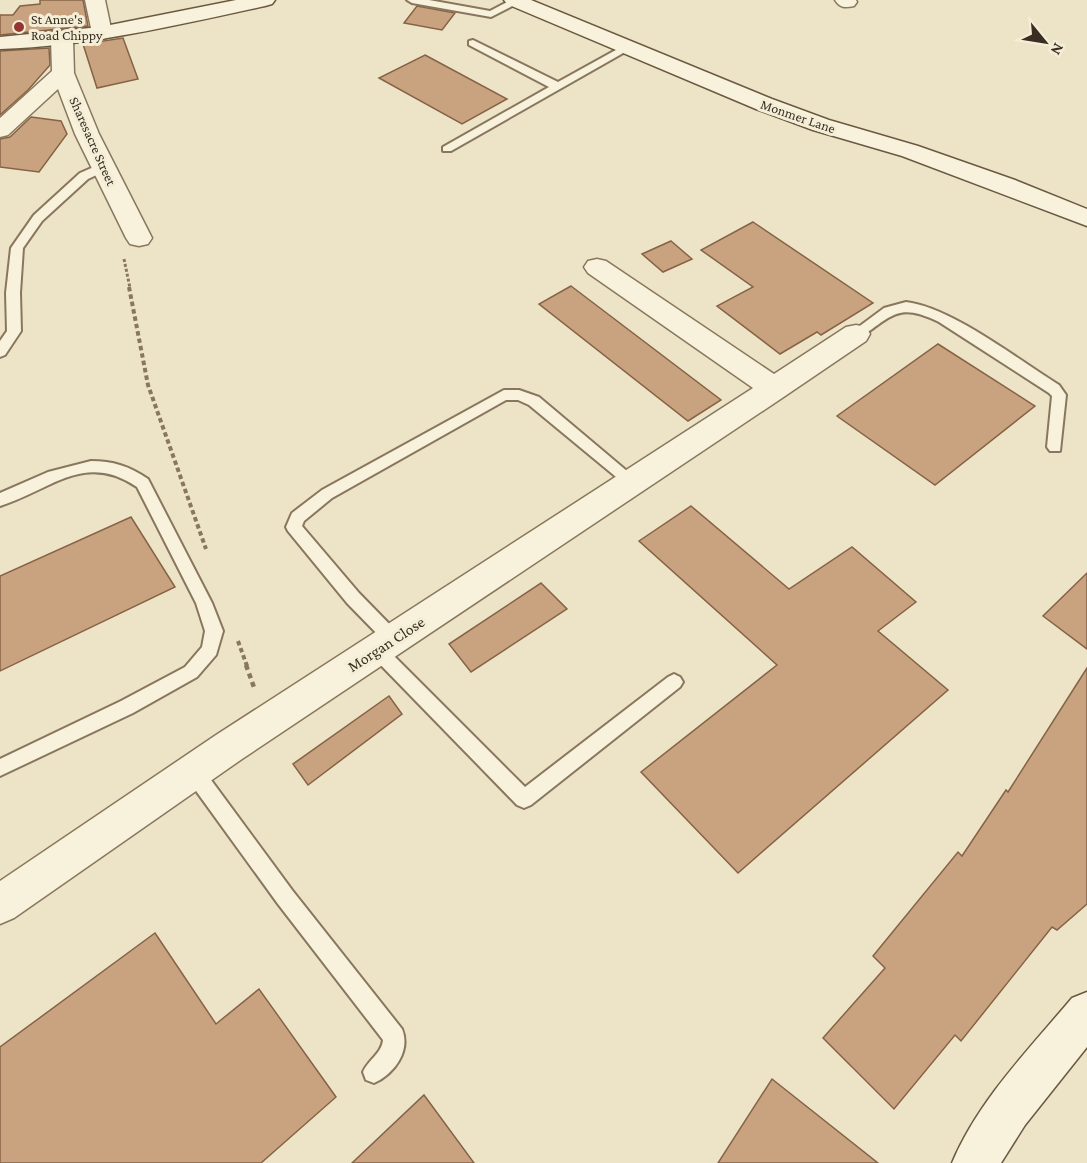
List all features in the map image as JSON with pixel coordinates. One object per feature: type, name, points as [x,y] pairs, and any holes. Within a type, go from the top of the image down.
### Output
[{"type":"street","points":[[95,0],[102,33]]},
{"type":"street","points":[[0,43],[62,39],[102,33],[265,0]]},
{"type":"street","name":"Monmer Lane","points":[[516,1],[764,105],[821,125],[910,151],[1006,185],[1087,218]]},
{"type":"street","name":"Sharesacre Street","points":[[62,39],[63,73],[87,134],[139,238]]},
{"type":"street","points":[[0,130],[63,73]]},
{"type":"street","points":[[597,267],[775,389]]},
{"type":"street","name":"Morgan Close","points":[[0,904],[266,722],[856,334]]},
{"type":"street","points":[[975,1163],[1009,1109],[1087,1013]]},
{"type":"lane","points":[[412,0],[490,14],[516,1]]},
{"type":"lane","points":[[473,43],[558,87]]},
{"type":"lane","points":[[447,149],[627,48]]},
{"type":"lane","points":[[0,352],[14,331],[13,293],[17,248],[45,212],[84,176],[103,167]]},
{"type":"lane","points":[[856,334],[896,307],[906,305],[928,310],[944,319],[1054,388],[1059,395],[1055,447]]},
{"type":"lane","points":[[632,482],[534,400],[519,395],[504,395],[327,494],[298,517],[294,527],[353,598],[385,644],[525,799],[674,682]]},
{"type":"lane","points":[[0,500],[78,467],[98,464],[131,472],[143,483],[204,603],[214,631],[210,650],[191,672],[127,707],[0,768]]},
{"type":"lane","points":[[194,771],[285,897],[394,1037],[393,1052],[374,1072]]},
{"type":"path","points":[[139,238],[122,245],[148,385],[207,554]]},
{"type":"path","points":[[235,632],[266,722]]},
{"type":"building","points":[[40,0],[83,0],[88,26],[0,35],[0,15],[13,15],[20,6],[40,4]]},
{"type":"building","points":[[417,6],[455,13],[442,30],[404,23]]},
{"type":"building","points":[[123,38],[138,79],[97,88],[83,44]]},
{"type":"building","points":[[49,48],[50,65],[28,90],[0,115],[0,51]]},
{"type":"building","points":[[425,55],[507,99],[462,124],[379,78]]},
{"type":"building","points":[[31,117],[61,121],[67,134],[39,172],[0,167],[0,139],[10,137]]},
{"type":"building","points":[[753,222],[873,303],[821,335],[817,332],[780,354],[717,306],[753,287],[701,250]]},
{"type":"building","points":[[671,241],[692,259],[663,272],[642,254]]},
{"type":"building","points":[[571,286],[721,400],[688,421],[539,304]]},
{"type":"building","points":[[938,344],[1035,406],[935,485],[837,416]]},
{"type":"building","points":[[691,506],[789,589],[852,547],[916,602],[878,631],[948,690],[738,873],[641,772],[777,665],[639,541]]},
{"type":"building","points":[[131,517],[175,587],[0,671],[0,576]]},
{"type":"building","points":[[1087,573],[1087,649],[1043,616]]},
{"type":"building","points":[[541,583],[567,609],[471,672],[449,644]]},
{"type":"building","points":[[1087,668],[1087,904],[1057,930],[1052,927],[961,1041],[955,1035],[894,1109],[823,1038],[885,968],[873,956],[958,852],[962,856],[1006,790],[1008,792]]},
{"type":"building","points":[[389,696],[402,714],[308,785],[293,764]]},
{"type":"building","points":[[155,933],[216,1024],[259,989],[336,1097],[261,1163],[0,1163],[0,1047]]},
{"type":"building","points":[[772,1079],[878,1163],[718,1163]]},
{"type":"building","points":[[424,1095],[474,1163],[352,1163]]},
{"type":"place","name":"St Anne's Road Chippy","points":[[19,27]]}]
